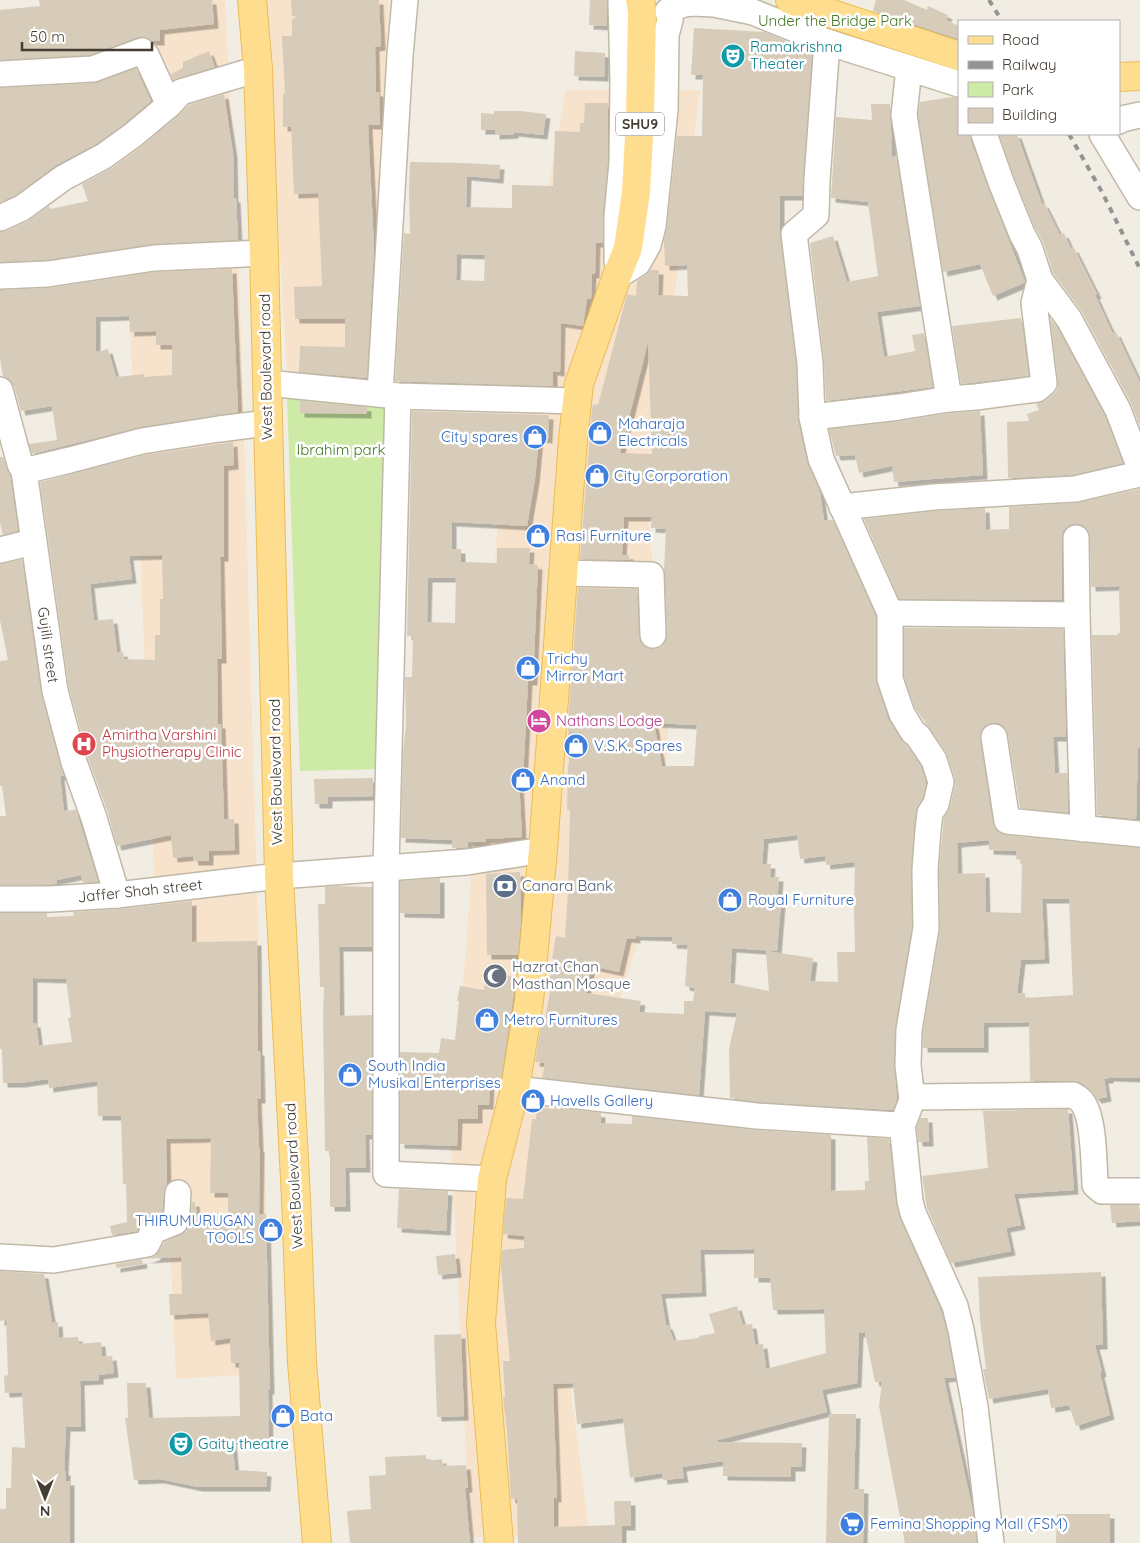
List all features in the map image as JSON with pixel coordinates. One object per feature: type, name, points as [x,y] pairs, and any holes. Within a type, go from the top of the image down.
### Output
[{"type":"main road","name":"West Boulevard road","points":[[252,0],[258,70],[264,253],[279,876],[296,1198],[302,1362],[316,1543]]},
{"type":"main road","points":[[790,0],[958,56]]},
{"type":"main road","name":"SHU9","points":[[499,1543],[481,1323],[492,1179],[515,1089],[529,1001],[543,850],[573,439],[579,384],[628,248],[636,192],[647,4]]},
{"type":"main road","points":[[1120,77],[1140,76]]},
{"type":"street","points":[[405,0],[400,55],[389,395],[386,1174],[492,1179]]},
{"type":"street","points":[[816,0],[841,8]]},
{"type":"street","points":[[647,4],[714,4],[752,12],[827,42],[958,84]]},
{"type":"street","points":[[617,276],[638,263],[648,245],[653,226],[664,110],[666,35],[670,20],[647,4]]},
{"type":"street","points":[[617,276],[617,216],[622,163],[623,45],[647,4]]},
{"type":"street","points":[[827,42],[816,215],[794,234],[810,363],[812,417],[821,459],[890,613],[890,679],[902,714],[908,726],[934,760],[941,782],[936,804],[930,813],[928,830],[925,870],[926,928],[909,1030],[908,1065],[912,1100],[907,1116],[902,1123],[910,1202],[913,1213],[955,1306],[961,1330],[975,1407],[990,1543]]},
{"type":"street","points":[[0,74],[93,69],[142,51],[146,54],[168,105]]},
{"type":"street","points":[[909,68],[904,114],[949,399]]},
{"type":"street","points":[[1120,70],[1140,68]]},
{"type":"street","points":[[0,218],[22,208],[63,178],[104,156],[133,135],[181,92],[258,70]]},
{"type":"street","points":[[1120,120],[1140,115]]},
{"type":"street","points":[[984,135],[1001,182],[1030,249],[1040,280],[1070,319],[1118,410],[1140,468]]},
{"type":"street","points":[[1103,135],[1140,197]]},
{"type":"street","points":[[0,276],[48,274],[154,258],[264,253]]},
{"type":"street","points":[[812,417],[949,399],[1037,390],[1044,384],[1034,303],[1040,280]]},
{"type":"street","points":[[267,384],[389,395],[577,401]]},
{"type":"street","name":"Gujili street","points":[[0,390],[20,464],[24,471],[55,691],[74,762],[94,818],[117,896]]},
{"type":"street","points":[[24,471],[142,441],[219,428],[267,423]]},
{"type":"street","points":[[842,507],[934,497],[1075,489],[1140,474]]},
{"type":"street","points":[[1076,538],[1083,829]]},
{"type":"street","points":[[0,550],[33,542]]},
{"type":"street","points":[[563,573],[652,575],[653,635]]},
{"type":"street","points":[[890,613],[1077,615]]},
{"type":"street","points":[[994,737],[1007,821],[1140,834]]},
{"type":"street","name":"Jaffer Shah street","points":[[0,899],[117,896],[279,876],[467,862],[543,850]]},
{"type":"street","points":[[515,1089],[757,1116],[902,1123]]},
{"type":"street","points":[[912,1100],[925,1096],[1073,1095],[1079,1098],[1086,1108],[1090,1124],[1095,1185],[1102,1190],[1140,1191]]},
{"type":"street","points":[[0,1258],[54,1260],[147,1244],[153,1231],[175,1222],[178,1213],[178,1193]]},
{"type":"shaded area","points":[[116,0],[225,0],[240,300],[271,1373],[176,1379]]},
{"type":"shaded area","points":[[265,0],[389,0],[370,380],[287,374]]},
{"type":"shaded area","points":[[566,90],[700,90],[648,509],[668,734],[659,872],[572,1156],[561,1315],[590,1536],[470,1537],[451,1145],[505,426]]},
{"type":"green space","name":"Ibrahim park","points":[[287,397],[394,400],[383,769],[300,771]]},
{"type":"building","points":[[39,0],[212,0],[214,24],[160,30],[160,41],[138,37],[90,55],[0,60],[0,10],[40,6]]},
{"type":"building","points":[[291,0],[379,0],[381,46],[375,47],[376,92],[379,92],[380,125],[368,125],[374,248],[367,378],[299,372],[300,346],[345,347],[345,319],[295,319],[294,287],[322,286],[318,193],[294,194],[291,127],[283,127],[283,94],[285,94],[282,36],[292,36],[292,19],[297,17],[292,16]]},
{"type":"building","points":[[590,0],[607,0],[607,26],[589,25]]},
{"type":"building","points":[[876,0],[904,0],[927,10],[928,6],[948,15],[946,20],[958,26],[958,39],[873,11]]},
{"type":"building","points":[[694,28],[765,32],[786,41],[786,44],[796,45],[812,51],[802,196],[780,196],[780,236],[796,364],[798,420],[807,462],[820,492],[824,520],[833,520],[876,616],[876,679],[888,719],[921,766],[926,783],[923,798],[916,811],[914,829],[911,870],[912,927],[895,1028],[894,1065],[897,1098],[893,1110],[758,1102],[730,1098],[729,1049],[737,1013],[705,1011],[699,1095],[542,1078],[545,1063],[535,1062],[542,1018],[545,1019],[551,986],[548,985],[554,959],[552,958],[556,936],[565,938],[570,810],[567,810],[568,721],[578,588],[637,589],[641,643],[647,648],[661,647],[667,635],[664,570],[666,529],[651,528],[652,517],[624,517],[622,555],[629,555],[629,560],[580,559],[592,409],[593,404],[598,405],[627,294],[636,296],[637,281],[651,270],[659,270],[658,295],[688,296],[687,265],[665,266],[664,240],[677,136],[702,136],[703,75],[691,75]],"holes":[[[648,342],[652,454],[620,453]],[[654,723],[697,725],[694,766],[662,766]],[[797,835],[800,859],[825,856],[826,865],[855,862],[855,952],[837,952],[838,982],[810,981],[813,958],[766,951],[769,991],[730,983],[732,948],[777,951],[781,903],[777,903],[779,877],[770,877],[771,864],[762,864],[764,839]],[[636,936],[673,937],[672,944],[688,945],[685,986],[695,988],[693,1001],[684,1001],[684,1014],[639,1012],[641,1001],[586,993],[591,966],[619,972],[627,938],[636,939]]]},
{"type":"building","points":[[209,51],[215,67],[173,80],[171,74],[183,68],[183,62]]},
{"type":"building","points":[[575,51],[605,53],[604,77],[574,76]]},
{"type":"building","points":[[136,68],[151,101],[96,144],[56,165],[15,196],[0,202],[0,88],[94,83]]},
{"type":"building","points":[[224,94],[233,153],[234,198],[236,198],[238,240],[153,244],[47,260],[0,262],[0,232],[28,221],[49,206],[50,209],[88,201],[82,184],[112,168],[141,147],[189,105]]},
{"type":"building","points":[[952,97],[958,98],[958,135],[970,135],[1024,283],[993,296],[980,264],[943,272],[918,115],[920,102]]},
{"type":"building","points":[[585,103],[608,103],[608,162],[603,215],[603,243],[596,243],[595,274],[592,274],[591,299],[587,299],[583,326],[561,323],[560,372],[553,371],[553,386],[395,381],[404,233],[410,234],[410,162],[500,165],[499,179],[467,176],[466,207],[512,208],[512,185],[553,186],[555,131],[580,132],[580,123],[584,123]],"holes":[[[457,254],[485,255],[484,281],[456,280]]]},
{"type":"building","points":[[871,104],[890,104],[892,157],[896,156],[920,306],[877,312],[884,357],[915,351],[912,335],[924,333],[933,387],[826,401],[824,361],[810,243],[833,236],[847,282],[878,276],[868,202],[831,198],[836,117],[872,120]]},
{"type":"building","points":[[494,111],[546,114],[543,135],[514,132],[514,134],[495,135],[495,130],[481,130],[481,113],[494,114]]},
{"type":"building","points":[[999,135],[1017,135],[1042,204],[1044,203],[1060,235],[1064,233],[1071,249],[1074,248],[1097,294],[1095,295],[1113,334],[1116,332],[1140,383],[1140,427],[1131,403],[1082,312],[1053,273],[1044,244],[1035,228]]},
{"type":"building","points":[[232,269],[238,412],[140,427],[32,454],[29,444],[57,440],[52,406],[21,411],[14,386],[10,380],[3,376],[0,358],[0,290],[50,288],[155,272]],"holes":[[[129,316],[130,332],[156,331],[156,345],[172,345],[172,375],[144,377],[144,374],[116,377],[108,349],[96,352],[96,317]]]},
{"type":"building","points":[[1021,318],[1029,376],[961,384],[952,326]]},
{"type":"building","points":[[1050,318],[1057,327],[1105,416],[1123,463],[1073,475],[1008,478],[1007,422],[1029,421],[1027,414],[1039,410],[1036,404],[1046,400],[1058,388]]},
{"type":"building","points":[[300,401],[367,407],[367,414],[300,413]]},
{"type":"building","points":[[412,411],[549,415],[548,439],[539,438],[535,479],[527,526],[452,522],[452,549],[461,549],[461,562],[497,563],[497,548],[530,548],[529,564],[538,565],[533,681],[528,681],[523,779],[519,779],[522,837],[486,839],[486,842],[468,842],[468,847],[452,848],[452,840],[401,838],[403,752],[406,725],[405,677],[412,677],[413,636],[407,636]],"holes":[[[428,578],[456,578],[455,623],[427,622]]]},
{"type":"building","points":[[980,411],[983,475],[894,482],[892,466],[859,473],[855,455],[836,456],[829,429],[951,413]]},
{"type":"building","points":[[233,442],[234,465],[224,466],[224,557],[220,557],[222,659],[217,659],[218,724],[221,724],[224,819],[234,819],[235,850],[209,851],[209,861],[194,861],[193,856],[173,858],[171,835],[117,846],[108,813],[88,758],[69,688],[40,482],[145,455]],"holes":[[[162,555],[163,599],[160,599],[160,635],[155,635],[155,660],[124,659],[123,652],[117,653],[113,619],[94,621],[90,584],[132,579],[129,556]]]},
{"type":"building","points":[[0,457],[3,457],[10,476],[18,531],[3,535],[0,523]]},
{"type":"building","points":[[1140,489],[1140,748],[1138,748],[1136,819],[1097,815],[1092,635],[1118,635],[1120,633],[1119,586],[1091,587],[1090,538],[1088,530],[1083,525],[1075,524],[1068,526],[1063,531],[1062,600],[899,599],[864,519],[935,511],[985,508],[986,530],[1009,529],[1009,507],[1076,503]]},
{"type":"building","points":[[22,559],[41,693],[64,776],[60,776],[64,811],[76,810],[98,882],[83,883],[81,875],[57,880],[57,884],[0,885],[0,816],[6,816],[2,786],[0,786],[0,661],[8,660],[0,620],[0,564]]},
{"type":"building","points":[[904,628],[1063,629],[1066,737],[1053,737],[1055,773],[1067,773],[1068,813],[1020,808],[1008,735],[1005,728],[999,723],[991,723],[981,731],[980,739],[993,823],[999,833],[1140,848],[1140,1078],[1109,1077],[1109,1079],[1104,1079],[1107,1097],[1097,1099],[1080,1082],[1030,1081],[1029,1022],[984,1023],[984,1048],[923,1048],[923,1031],[940,930],[939,870],[944,818],[950,807],[955,778],[946,752],[915,708],[904,677]],"holes":[[[989,840],[989,850],[1017,851],[1016,859],[1022,860],[1021,913],[986,912],[985,873],[958,874],[957,843]],[[1042,899],[1069,899],[1073,995],[1025,998],[1025,993],[1017,993],[1021,960],[1045,959]]]},
{"type":"building","points":[[373,778],[373,796],[328,797],[328,804],[315,804],[314,779]]},
{"type":"building","points":[[520,872],[521,918],[518,955],[487,955],[486,874]]},
{"type":"building","points":[[440,878],[440,914],[400,913],[400,881]]},
{"type":"building","points":[[325,887],[372,887],[372,947],[339,947],[340,1016],[372,1015],[372,1135],[365,1135],[366,1168],[345,1168],[346,1207],[330,1207],[330,1151],[325,1151],[324,987],[320,987],[318,904],[325,904]]},
{"type":"building","points":[[192,901],[192,942],[257,941],[258,1051],[260,1051],[261,1099],[257,1099],[260,1148],[259,1214],[266,1214],[270,1390],[268,1390],[269,1439],[232,1440],[235,1470],[267,1472],[266,1487],[198,1487],[160,1479],[134,1480],[125,1418],[128,1418],[127,1383],[146,1383],[149,1418],[240,1416],[239,1363],[231,1363],[230,1338],[211,1341],[208,1313],[170,1315],[169,1294],[182,1294],[181,1257],[144,1259],[155,1256],[164,1242],[186,1232],[190,1221],[192,1202],[195,1202],[198,1223],[228,1222],[228,1193],[210,1193],[211,1138],[166,1139],[167,1184],[164,1192],[162,1212],[147,1218],[140,1224],[137,1231],[112,1235],[110,1226],[127,1222],[126,1184],[123,1184],[121,1116],[98,1116],[97,1081],[49,1088],[48,1079],[20,1083],[3,1083],[2,1049],[0,1049],[0,913],[47,913],[47,917],[74,916],[73,912]],"holes":[[[33,978],[66,979],[71,1017],[68,1018],[72,1042],[39,1046],[36,1023],[33,1023]]]},
{"type":"building","points":[[486,972],[516,977],[501,1080],[490,1079],[489,1105],[478,1105],[478,1119],[458,1119],[457,1146],[400,1144],[400,1052],[439,1053],[441,1038],[455,1040],[459,1001],[457,1001],[460,986],[484,990]]},
{"type":"building","points":[[537,1108],[565,1109],[601,1113],[601,1123],[632,1124],[632,1116],[755,1130],[831,1135],[831,1191],[865,1190],[865,1181],[869,1181],[867,1137],[889,1139],[899,1216],[941,1311],[947,1333],[955,1377],[944,1378],[972,1507],[977,1543],[905,1543],[879,1406],[882,1382],[875,1382],[865,1332],[859,1333],[857,1383],[822,1390],[827,1412],[718,1440],[718,1442],[802,1443],[801,1467],[791,1467],[791,1477],[723,1476],[723,1461],[682,1467],[684,1478],[663,1480],[662,1473],[630,1478],[623,1418],[577,1424],[573,1383],[553,1384],[557,1498],[554,1498],[554,1527],[615,1525],[614,1501],[631,1501],[631,1526],[622,1526],[622,1543],[518,1543],[517,1499],[511,1499],[503,1397],[505,1397],[503,1361],[510,1361],[501,1267],[502,1250],[524,1248],[524,1236],[503,1234],[506,1198],[523,1199],[532,1119],[536,1119]],"holes":[[[754,1249],[754,1278],[770,1278],[773,1310],[824,1309],[826,1353],[766,1369],[763,1344],[755,1345],[752,1324],[743,1325],[737,1306],[709,1314],[715,1333],[699,1336],[699,1338],[674,1341],[668,1325],[666,1325],[661,1294],[702,1292],[700,1250]]]},
{"type":"building","points":[[1068,1109],[1074,1190],[1014,1194],[1021,1225],[1006,1228],[1011,1251],[951,1263],[927,1208],[922,1176],[988,1168],[983,1111]]},
{"type":"building","points":[[920,1118],[928,1118],[929,1142],[918,1142],[917,1127]]},
{"type":"building","points":[[399,1189],[448,1191],[446,1231],[397,1228]]},
{"type":"building","points":[[1110,1205],[1139,1205],[1140,1221],[1112,1223]]},
{"type":"building","points":[[455,1254],[457,1273],[438,1275],[436,1256]]},
{"type":"building","points":[[142,1259],[143,1264],[116,1268],[116,1264]]},
{"type":"building","points":[[0,1271],[44,1274],[52,1323],[58,1322],[59,1338],[78,1337],[79,1344],[101,1342],[102,1357],[112,1356],[114,1373],[99,1375],[99,1380],[80,1381],[81,1427],[66,1427],[64,1471],[66,1471],[66,1481],[70,1481],[70,1543],[0,1543],[0,1509],[6,1509],[6,1488],[11,1488],[12,1447],[25,1448],[22,1392],[5,1393],[4,1376],[8,1375],[6,1320],[0,1321]]},
{"type":"building","points":[[1101,1272],[1103,1345],[1095,1345],[1110,1415],[1076,1426],[1069,1405],[1051,1408],[1048,1389],[989,1399],[983,1369],[986,1369],[980,1320],[978,1277]]},
{"type":"building","points":[[461,1334],[464,1416],[437,1417],[434,1335]]},
{"type":"building","points":[[829,1414],[856,1414],[854,1489],[864,1489],[863,1543],[826,1543]]},
{"type":"building","points":[[426,1455],[426,1461],[442,1459],[443,1466],[466,1465],[468,1488],[465,1488],[470,1543],[350,1543],[347,1511],[371,1509],[369,1476],[386,1475],[385,1457]]},
{"type":"building","points":[[1057,1514],[1110,1514],[1110,1543],[1056,1543]]},
{"type":"railway","points":[[989,0],[1001,20]]},
{"type":"railway","points":[[1070,135],[1102,192],[1140,269]]},
{"type":"place","name":"Ramakrishna Theater","points":[[733,56]]},
{"type":"place","name":"Maharaja Electricals","points":[[600,433]]},
{"type":"place","name":"City spares","points":[[535,437]]},
{"type":"place","name":"City Corporation","points":[[597,476]]},
{"type":"place","name":"Rasi Furniture","points":[[538,536]]},
{"type":"place","name":"Trichy Mirror Mart","points":[[528,668]]},
{"type":"place","name":"Nathans Lodge","points":[[539,721]]},
{"type":"place","name":"Amirtha Varshini Physiotherapy Clinic","points":[[84,744]]},
{"type":"place","name":"V.S.K. Spares","points":[[576,746]]},
{"type":"place","name":"Anand","points":[[523,780]]},
{"type":"place","name":"Canara Bank","points":[[505,886]]},
{"type":"place","name":"Royal Furniture","points":[[730,900]]},
{"type":"place","name":"Hazrat Chan Masthan Mosque","points":[[495,976]]},
{"type":"place","name":"Metro Furnitures","points":[[487,1020]]},
{"type":"place","name":"South India Musikal Enterprises","points":[[350,1075]]},
{"type":"place","name":"Havells Gallery","points":[[533,1101]]},
{"type":"place","name":"THIRUMURUGAN TOOLS","points":[[271,1230]]},
{"type":"place","name":"Bata","points":[[283,1416]]},
{"type":"place","name":"Gaity theatre","points":[[181,1444]]},
{"type":"place","name":"Femina Shopping Mall (FSM)","points":[[852,1524]]},
{"type":"park label","name":"Under the Bridge Park","points":[[835,21]]}]
